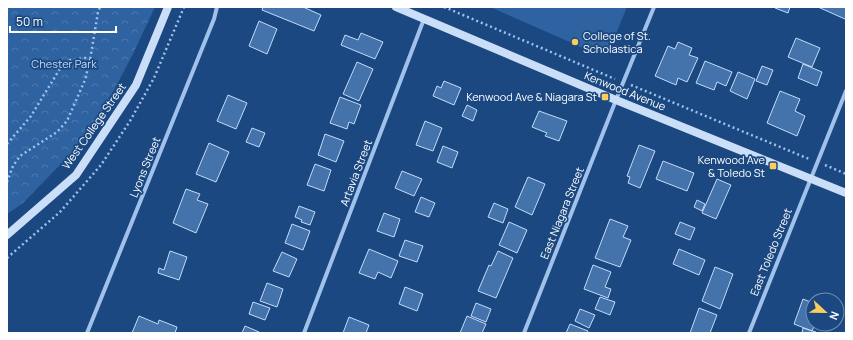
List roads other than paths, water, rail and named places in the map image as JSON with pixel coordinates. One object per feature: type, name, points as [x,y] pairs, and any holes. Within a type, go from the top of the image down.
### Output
[{"type":"street","name":"West College Street","points":[[7,235],[76,175],[136,86],[168,7]]},
{"type":"street","name":"Lyons Street","points":[[87,333],[214,19],[216,7]]},
{"type":"street","name":"Kenwood Avenue","points":[[396,7],[616,100],[846,193]]},
{"type":"street","name":"East Niagara Street","points":[[524,333],[654,7]]},
{"type":"street","name":"Artavia Street","points":[[304,333],[424,19]]},
{"type":"street","name":"East Toledo Street","points":[[749,333],[846,90]]},
{"type":"place","name":"College of St. Scholastica","points":[[575,42]]},
{"type":"place","name":"Kenwood Ave & Niagara St","points":[[605,97]]},
{"type":"place","name":"Kenwood Ave & Toledo St","points":[[773,166]]},
{"type":"park label","name":"Chester Park","points":[[64,64]]}]
